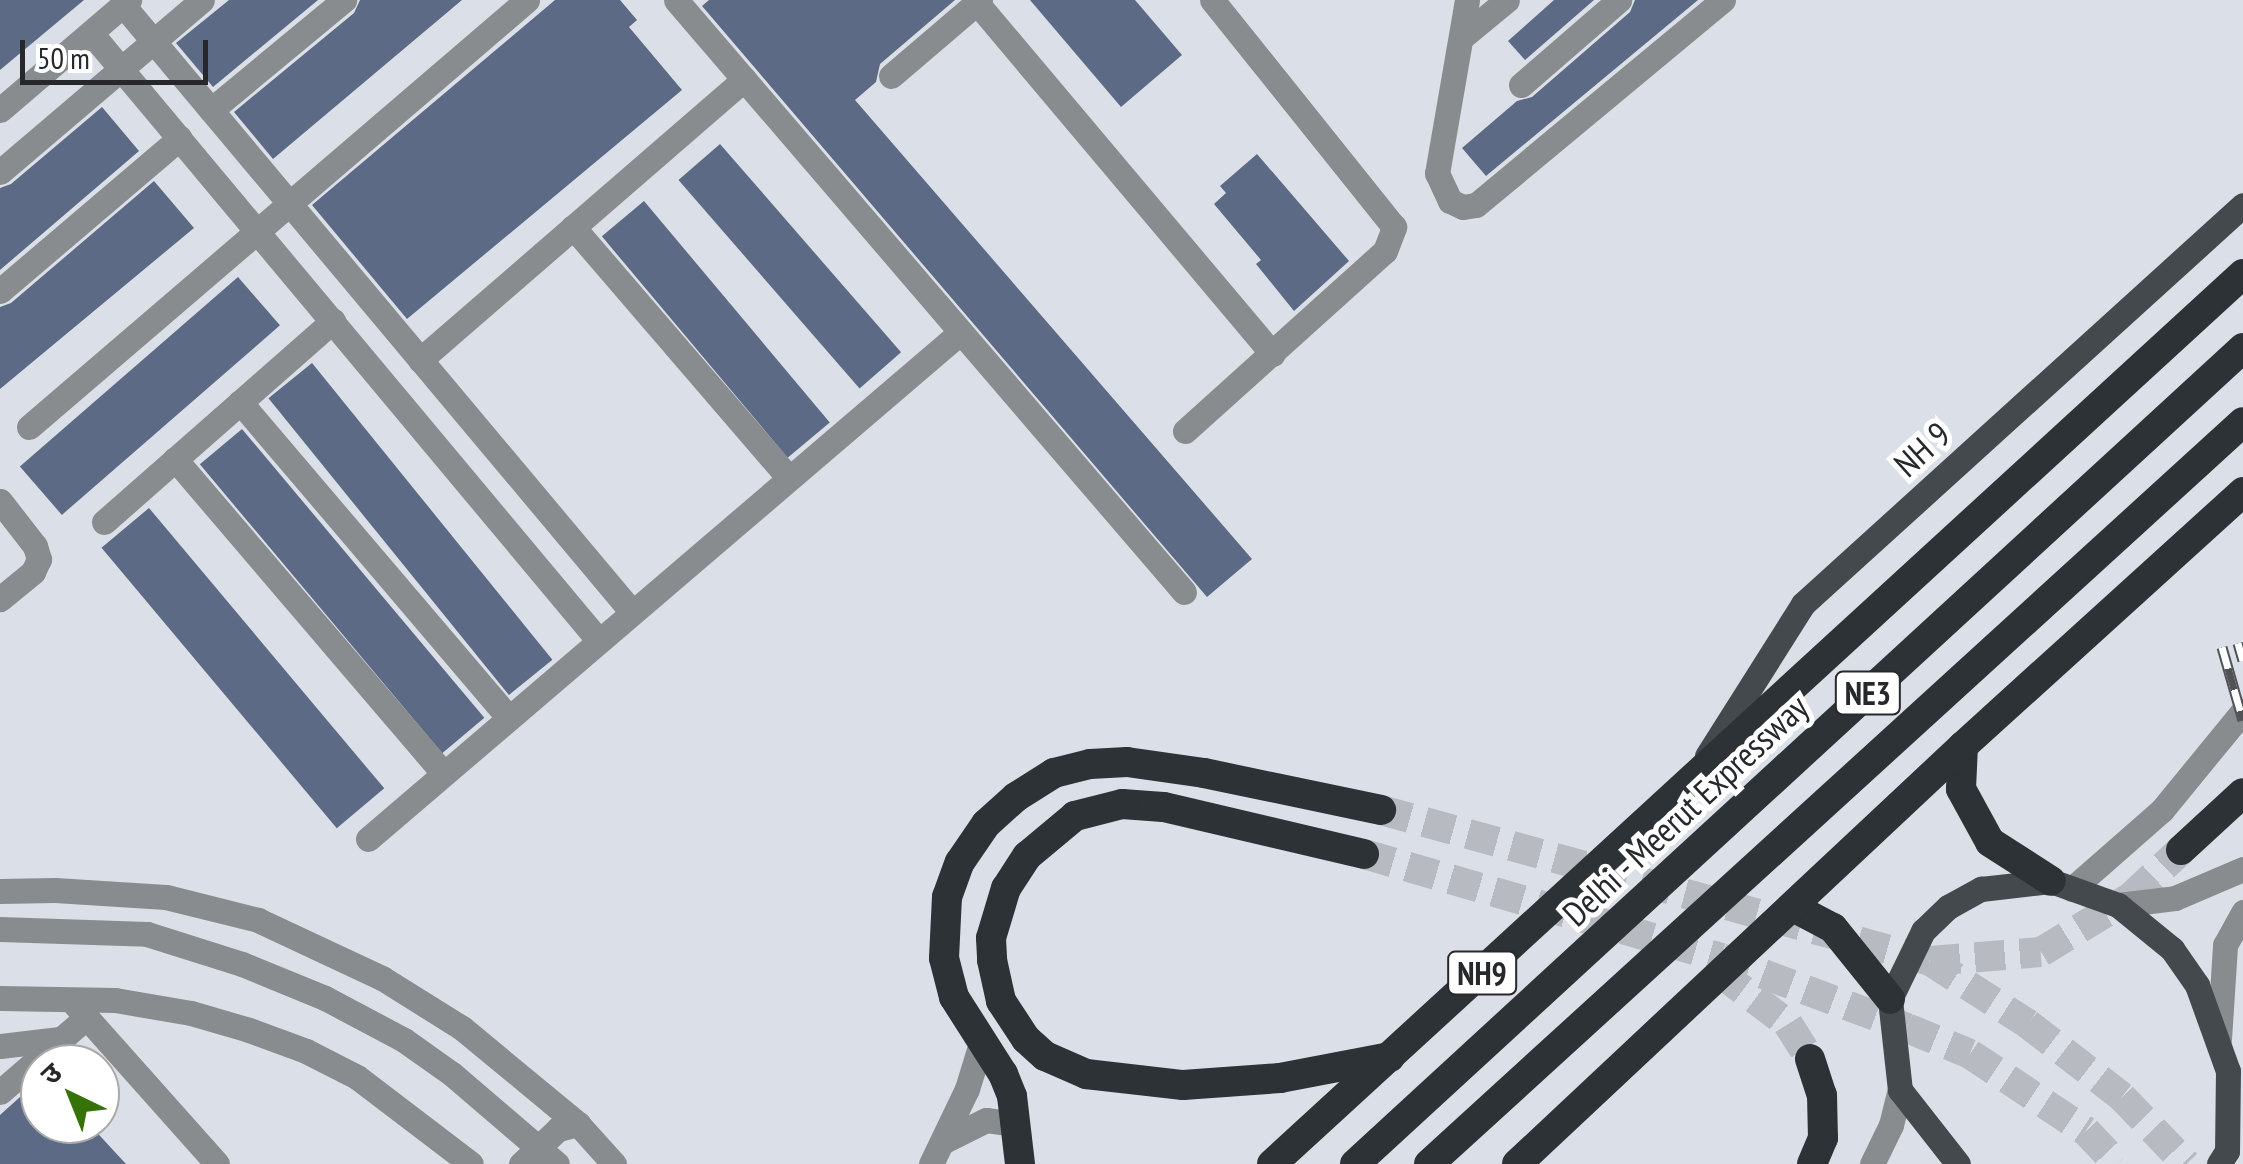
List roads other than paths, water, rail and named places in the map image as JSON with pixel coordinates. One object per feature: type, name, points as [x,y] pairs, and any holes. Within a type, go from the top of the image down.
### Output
[{"type":"highway","name":"NH9","points":[[1272,1164],[2243,274]]},
{"type":"highway","name":"Delhi - Meerut Expressway","points":[[1355,1164],[2243,348]]},
{"type":"highway","name":"NE3","points":[[1428,1164],[2243,422]]},
{"type":"highway","points":[[1516,1164],[1963,746],[2243,492]]},
{"type":"highway","points":[[1963,746],[1961,789],[1990,842],[2062,885]]},
{"type":"highway","points":[[1020,1164],[1016,1124],[1003,1074],[947,978],[946,897],[960,862],[986,824],[1016,797],[1054,773],[1090,764],[1127,762],[1204,772],[1381,810]]},
{"type":"highway","points":[[2181,850],[2243,792]]},
{"type":"highway","points":[[1364,854],[1163,807],[1122,804],[1075,816],[1026,856],[1006,888],[991,938],[992,960],[1001,1001],[1026,1039],[1045,1056],[1086,1074],[1183,1085],[1280,1078],[1390,1057]]},
{"type":"highway","points":[[1793,908],[1833,928],[1890,999]]},
{"type":"highway","points":[[1810,1059],[1822,1094],[1824,1138],[1812,1164]]},
{"type":"main road","name":"NH 9","points":[[1690,782],[1803,604],[2243,205]]},
{"type":"main road","points":[[1958,1164],[1900,1090],[1890,999],[1923,931],[1948,907],[1981,889],[2062,885],[2118,905],[2172,950],[2197,984],[2228,1070],[2228,1160]]},
{"type":"street","points":[[0,172],[202,0]]},
{"type":"street","points":[[211,110],[344,0]]},
{"type":"street","points":[[29,428],[526,0]]},
{"type":"street","points":[[676,0],[1184,592]]},
{"type":"street","points":[[1185,431],[1385,251],[1394,227],[1212,0]]},
{"type":"street","points":[[1467,0],[1437,173],[1450,201],[1462,208],[1476,206],[1723,0]]},
{"type":"street","points":[[1462,37],[1507,0]]},
{"type":"street","points":[[1520,85],[1619,0]]},
{"type":"street","points":[[891,76],[978,1],[1273,354]]},
{"type":"street","points":[[0,110],[126,3],[154,42],[632,612]]},
{"type":"street","points":[[91,32],[599,641]]},
{"type":"street","points":[[420,360],[744,79]]},
{"type":"street","points":[[0,291],[180,138]]},
{"type":"street","points":[[573,227],[789,478]]},
{"type":"street","points":[[104,522],[332,321]]},
{"type":"street","points":[[368,840],[960,332]]},
{"type":"street","points":[[240,402],[509,718]]},
{"type":"street","points":[[174,460],[444,774]]},
{"type":"street","points":[[0,501],[35,546],[39,559],[33,572],[0,599]]},
{"type":"street","points":[[2062,885],[2162,810],[2243,711]]},
{"type":"street","points":[[2118,905],[2176,898],[2243,869]]},
{"type":"street","points":[[0,892],[166,897],[258,920],[382,978],[462,1028],[578,1124],[614,1164]]},
{"type":"street","points":[[96,932],[102,893]]},
{"type":"street","points":[[2219,1039],[2225,945],[2243,912]]},
{"type":"street","points":[[0,929],[147,934],[242,964],[326,998],[404,1040],[548,1154]]},
{"type":"street","points":[[0,998],[80,1008],[116,1000],[190,1013],[306,1050],[357,1077],[471,1164]]},
{"type":"street","points":[[0,1092],[60,1039],[80,1008]]},
{"type":"street","points":[[80,1008],[218,1164]]},
{"type":"street","points":[[0,1046],[60,1039]]},
{"type":"street","points":[[931,1164],[967,1089],[982,1040]]},
{"type":"street","points":[[1872,1164],[1891,1125],[1900,1090]]},
{"type":"street","points":[[944,1141],[986,1120],[1016,1124]]},
{"type":"street","points":[[521,1164],[548,1154],[564,1124],[578,1124]]},
{"type":"tunnel","points":[[1381,810],[1930,961],[2028,1024],[2122,1097],[2186,1164]]},
{"type":"tunnel","points":[[1930,961],[2041,952],[2131,897],[2181,850]]},
{"type":"tunnel","points":[[1364,854],[1721,958],[1907,1028],[1970,1054],[2086,1131],[2117,1164]]},
{"type":"tunnel","points":[[1719,972],[1788,1024],[1810,1059]]},
{"type":"railway","points":[[2238,643],[2243,660]]},
{"type":"railway","points":[[2222,647],[2243,720]]}]
